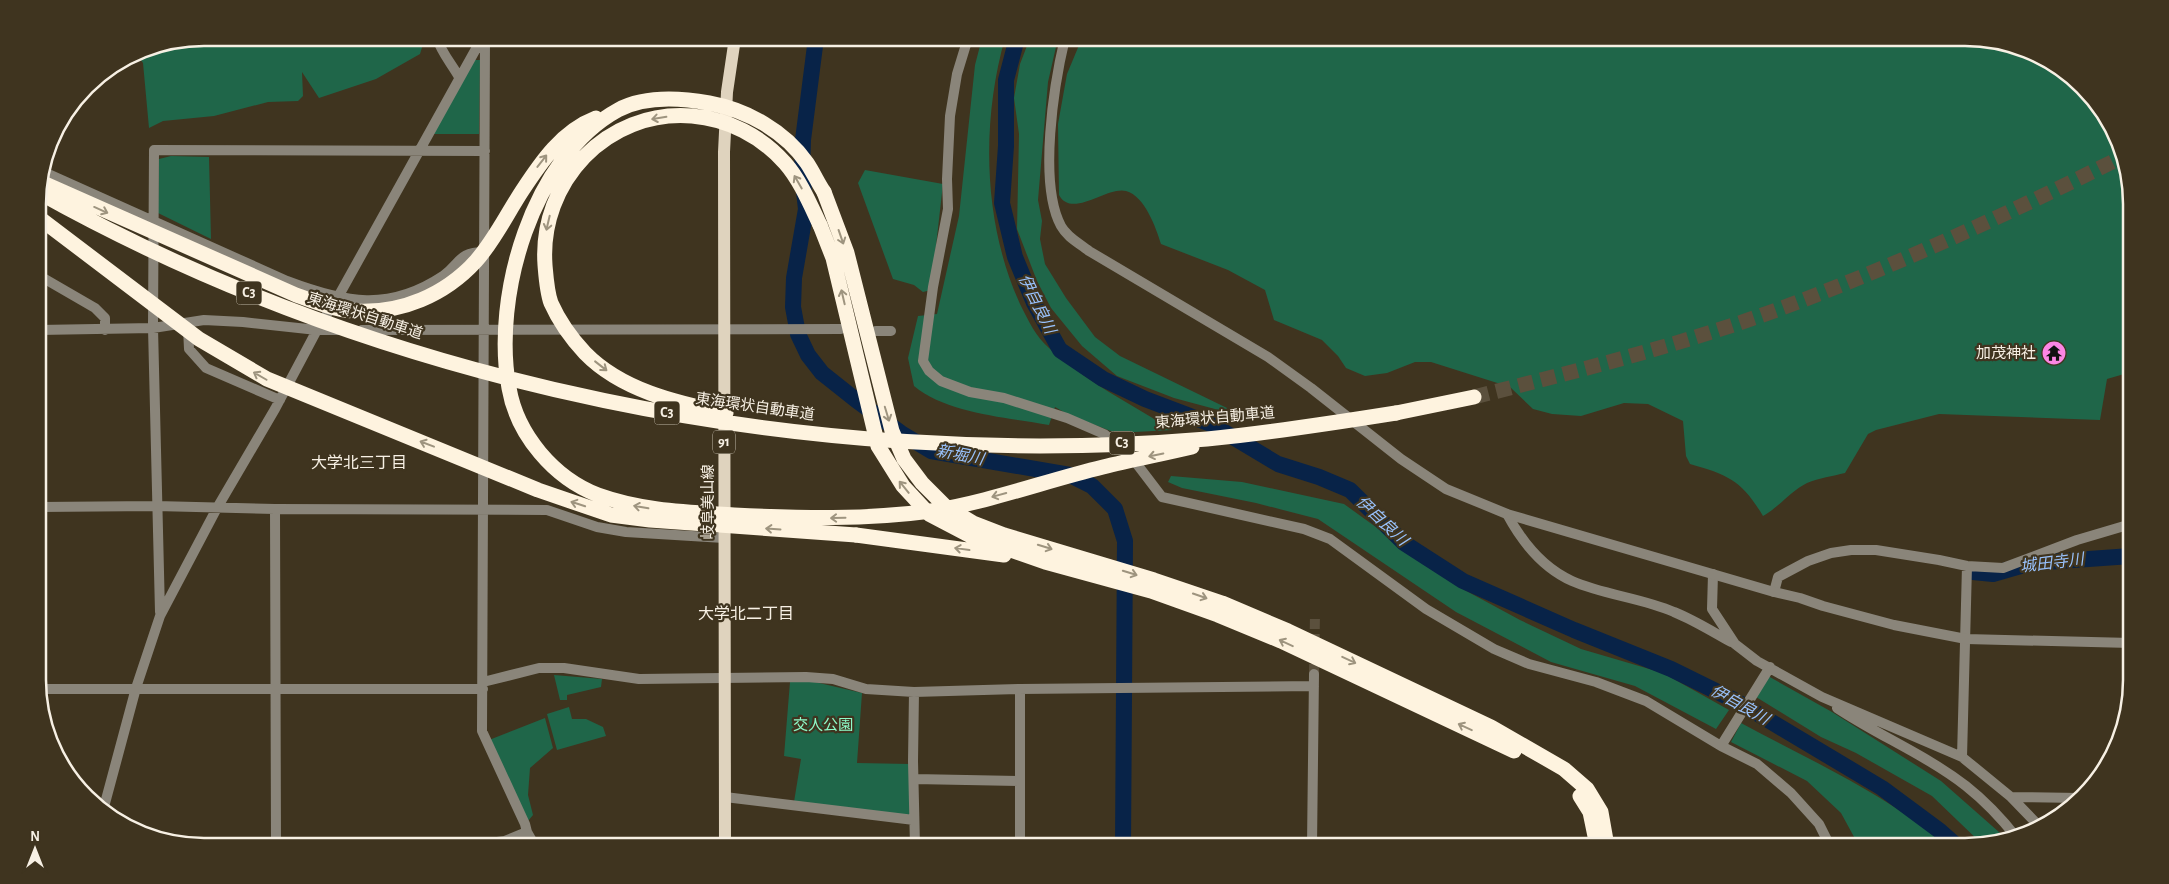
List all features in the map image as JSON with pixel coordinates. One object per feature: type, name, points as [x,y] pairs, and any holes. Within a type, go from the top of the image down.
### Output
[{"type":"highway","points":[[48,185],[296,295],[324,305],[354,312],[386,310],[433,296],[459,277],[477,260],[534,172],[552,149],[566,135],[592,120],[619,109],[644,102],[671,100],[700,101],[738,111],[774,131],[792,146],[807,162],[824,192],[847,253],[874,368],[892,431],[904,459],[922,483],[945,506],[973,523],[1104,572],[1222,604],[1288,631],[1491,727],[1564,769],[1587,790],[1601,812],[1605,837]]},
{"type":"highway","points":[[619,109],[594,128],[567,154],[538,198],[524,236],[515,269],[506,327],[509,388],[525,430],[542,456],[560,473],[594,493],[626,504],[661,510],[805,518],[892,516],[975,502],[1103,467],[1255,433]]},
{"type":"highway","points":[[872,442],[668,400],[637,388],[609,372],[586,354],[566,331],[551,302],[543,245],[548,219],[557,196],[571,171],[591,150],[612,134],[642,122],[656,118],[681,116],[707,118],[734,126],[768,146],[796,177],[820,225],[833,258],[858,362],[872,442],[903,486],[929,514],[971,536],[1045,562]]},
{"type":"highway","name":"東海環状自動車道","points":[[47,197],[122,237],[273,303],[370,338],[471,368],[568,393],[663,412],[765,428],[872,442],[1047,444],[1174,441],[1255,433],[1396,413],[1474,397]]},
{"type":"highway","points":[[47,224],[200,339],[266,379],[325,405],[538,490],[611,515],[650,520],[856,535],[1104,572]]},
{"type":"highway","points":[[1152,586],[1282,641],[1530,758],[1557,776],[1579,795],[1590,812],[1595,837]]},
{"type":"main road","name":"岐阜美山線","points":[[725,838],[724,152],[727,92],[734,47]]},
{"type":"street","points":[[440,47],[441,51],[450,60],[459,77]]},
{"type":"street","points":[[105,802],[136,688],[160,616],[217,508],[280,400],[417,151],[478,47]]},
{"type":"street","points":[[483,47],[485,151],[482,329],[482,731],[531,838]]},
{"type":"street","points":[[965,47],[957,74],[950,116],[947,178],[948,209],[933,287],[923,361],[929,371],[941,381],[970,392],[1004,398],[1067,418],[1104,434],[1130,455],[1162,497],[1304,529],[1330,539],[1426,609],[1494,649],[1529,664],[1596,682],[1646,701],[1757,764],[1791,793],[1819,824],[1826,837]]},
{"type":"street","points":[[1063,47],[1058,70],[1051,136],[1051,182],[1054,209],[1066,234],[1089,251],[1268,357],[1311,388],[1401,459],[1446,489],[1506,514],[1894,625],[1966,639],[2123,643]]},
{"type":"street","points":[[160,616],[153,328],[154,150],[485,151]]},
{"type":"street","points":[[49,174],[287,281],[318,293],[338,297],[366,300],[392,299],[407,296],[445,274],[470,252],[484,252]]},
{"type":"street","points":[[47,280],[95,308],[105,318],[105,330]]},
{"type":"street","points":[[47,330],[153,328],[204,320],[317,330],[840,330]]},
{"type":"street","points":[[187,322],[189,348],[206,368],[280,400]]},
{"type":"street","points":[[876,330],[891,331]]},
{"type":"street","points":[[46,507],[156,506],[275,509],[547,510],[596,527],[626,532],[724,538]]},
{"type":"street","points":[[275,509],[276,838]]},
{"type":"street","points":[[1506,514],[1519,537],[1530,549],[1550,567],[1572,581],[1674,612],[1735,644],[1767,671],[1822,697],[1962,757],[2011,797],[2034,821]]},
{"type":"street","points":[[1774,592],[1778,577],[1808,561],[1831,553],[1851,550],[1876,550],[1967,566],[2003,568],[2077,540],[2123,526]]},
{"type":"street","points":[[1962,757],[1967,566]]},
{"type":"street","points":[[1713,574],[1712,609],[1735,644]]},
{"type":"street","points":[[47,688],[274,690],[483,685],[539,668],[564,668],[639,678],[806,677],[833,680],[866,689],[914,692],[1314,686]]},
{"type":"street","points":[[1723,743],[1767,671]]},
{"type":"street","points":[[1312,837],[1314,674]]},
{"type":"street","points":[[1020,689],[1020,838]]},
{"type":"street","points":[[914,692],[915,838]]},
{"type":"street","points":[[1822,697],[1839,709],[1931,762],[1966,786],[2011,830]]},
{"type":"street","points":[[914,779],[1019,781]]},
{"type":"street","points":[[725,797],[914,820]]},
{"type":"street","points":[[2011,797],[2069,798]]},
{"type":"street","points":[[512,838],[527,832]]},
{"type":"green space","points":[[1964,46],[2005,52],[2034,63],[2052,73],[2069,86],[2090,108],[2102,125],[2111,144],[2121,184],[2123,205],[2123,374],[2107,379],[2100,420],[1939,414],[1876,430],[1868,434],[1845,473],[1807,483],[1763,516],[1748,495],[1733,481],[1715,472],[1690,464],[1686,456],[1683,421],[1648,404],[1624,403],[1581,416],[1552,414],[1533,409],[1510,387],[1431,362],[1415,362],[1387,373],[1365,376],[1346,368],[1338,356],[1322,340],[1274,320],[1265,290],[1228,270],[1161,244],[1149,213],[1133,194],[1126,191],[1118,191],[1081,203],[1072,204],[1065,202],[1059,195],[1058,124],[1067,74],[1078,47]]},
{"type":"green space","points":[[194,47],[422,47],[420,54],[376,79],[319,98],[302,72],[303,96],[298,101],[268,102],[214,116],[163,121],[149,128],[143,63],[141,60],[144,58],[174,49]]},
{"type":"green space","points":[[980,47],[1003,47],[992,104],[989,138],[990,172],[993,207],[999,240],[1008,273],[1020,304],[1040,339],[1063,360],[1093,382],[1172,430],[1116,433],[1069,415],[1055,407],[1049,425],[996,417],[943,403],[914,386],[908,358],[918,316],[937,314],[959,216],[975,65]]},
{"type":"green space","points":[[1027,47],[1056,47],[1048,82],[1038,200],[1042,221],[1040,239],[1045,264],[1066,298],[1095,337],[1120,356],[1227,408],[1226,412],[1174,398],[1117,376],[1082,346],[1051,308],[1037,281],[1017,229],[1019,134],[1014,98],[1020,64]]},
{"type":"green space","points":[[472,60],[480,60],[479,134],[431,134]]},
{"type":"green space","points":[[171,156],[209,157],[211,239],[158,213],[159,159]]},
{"type":"green space","points":[[865,170],[943,184],[931,290],[923,292],[914,285],[893,279],[858,183]]},
{"type":"green space","points":[[1171,476],[1242,482],[1344,504],[1459,587],[1520,620],[1581,649],[1663,673],[1729,710],[1716,729],[1635,686],[1551,662],[1456,612],[1318,519],[1256,503],[1182,488],[1168,482]]},
{"type":"green space","points":[[554,675],[602,679],[601,687],[567,695],[567,700],[560,700]]},
{"type":"green space","points":[[1768,676],[1832,712],[1941,781],[2000,833],[1975,837],[1932,796],[1856,753],[1821,737],[1756,697]]},
{"type":"green space","name":"交人公園","points":[[790,682],[815,682],[862,693],[857,763],[910,764],[910,817],[794,802],[801,759],[784,756]]},
{"type":"green space","points":[[569,707],[572,719],[586,719],[603,727],[606,736],[557,750],[547,714]]},
{"type":"green space","points":[[545,718],[553,748],[530,768],[528,795],[533,815],[528,821],[489,740]]},
{"type":"green space","points":[[1741,723],[1848,779],[1900,811],[1936,837],[1854,837],[1841,813],[1807,781],[1731,742]]},
{"type":"waterway","name":"新堀川","points":[[815,47],[803,140],[802,174],[806,209],[794,278],[793,307],[798,334],[808,355],[822,373],[901,433],[931,451],[1070,475],[1092,486],[1115,509],[1125,541],[1123,837]]},
{"type":"waterway","name":"伊自良川","points":[[1015,47],[1006,80],[1006,146],[1002,203],[1015,257],[1034,303],[1060,350],[1103,379],[1145,399],[1211,424],[1278,464],[1319,477],[1350,490],[1404,543],[1463,581],[1574,630],[1671,669],[1738,702],[1882,788],[1947,837]]},
{"type":"waterway","name":"城田寺川","points":[[1973,572],[1993,574],[2031,563],[2123,557]]},
{"type":"tunnel","points":[[1474,397],[1667,346],[1782,308],[1953,238],[2116,160]]},
{"type":"tunnel","points":[[1314,674],[1315,614]]},
{"type":"place","name":"加茂神社","points":[[2054,353]]},
{"type":"district","name":"大学北三丁目","points":[[359,463]]},
{"type":"district","name":"大学北二丁目","points":[[746,614]]}]
